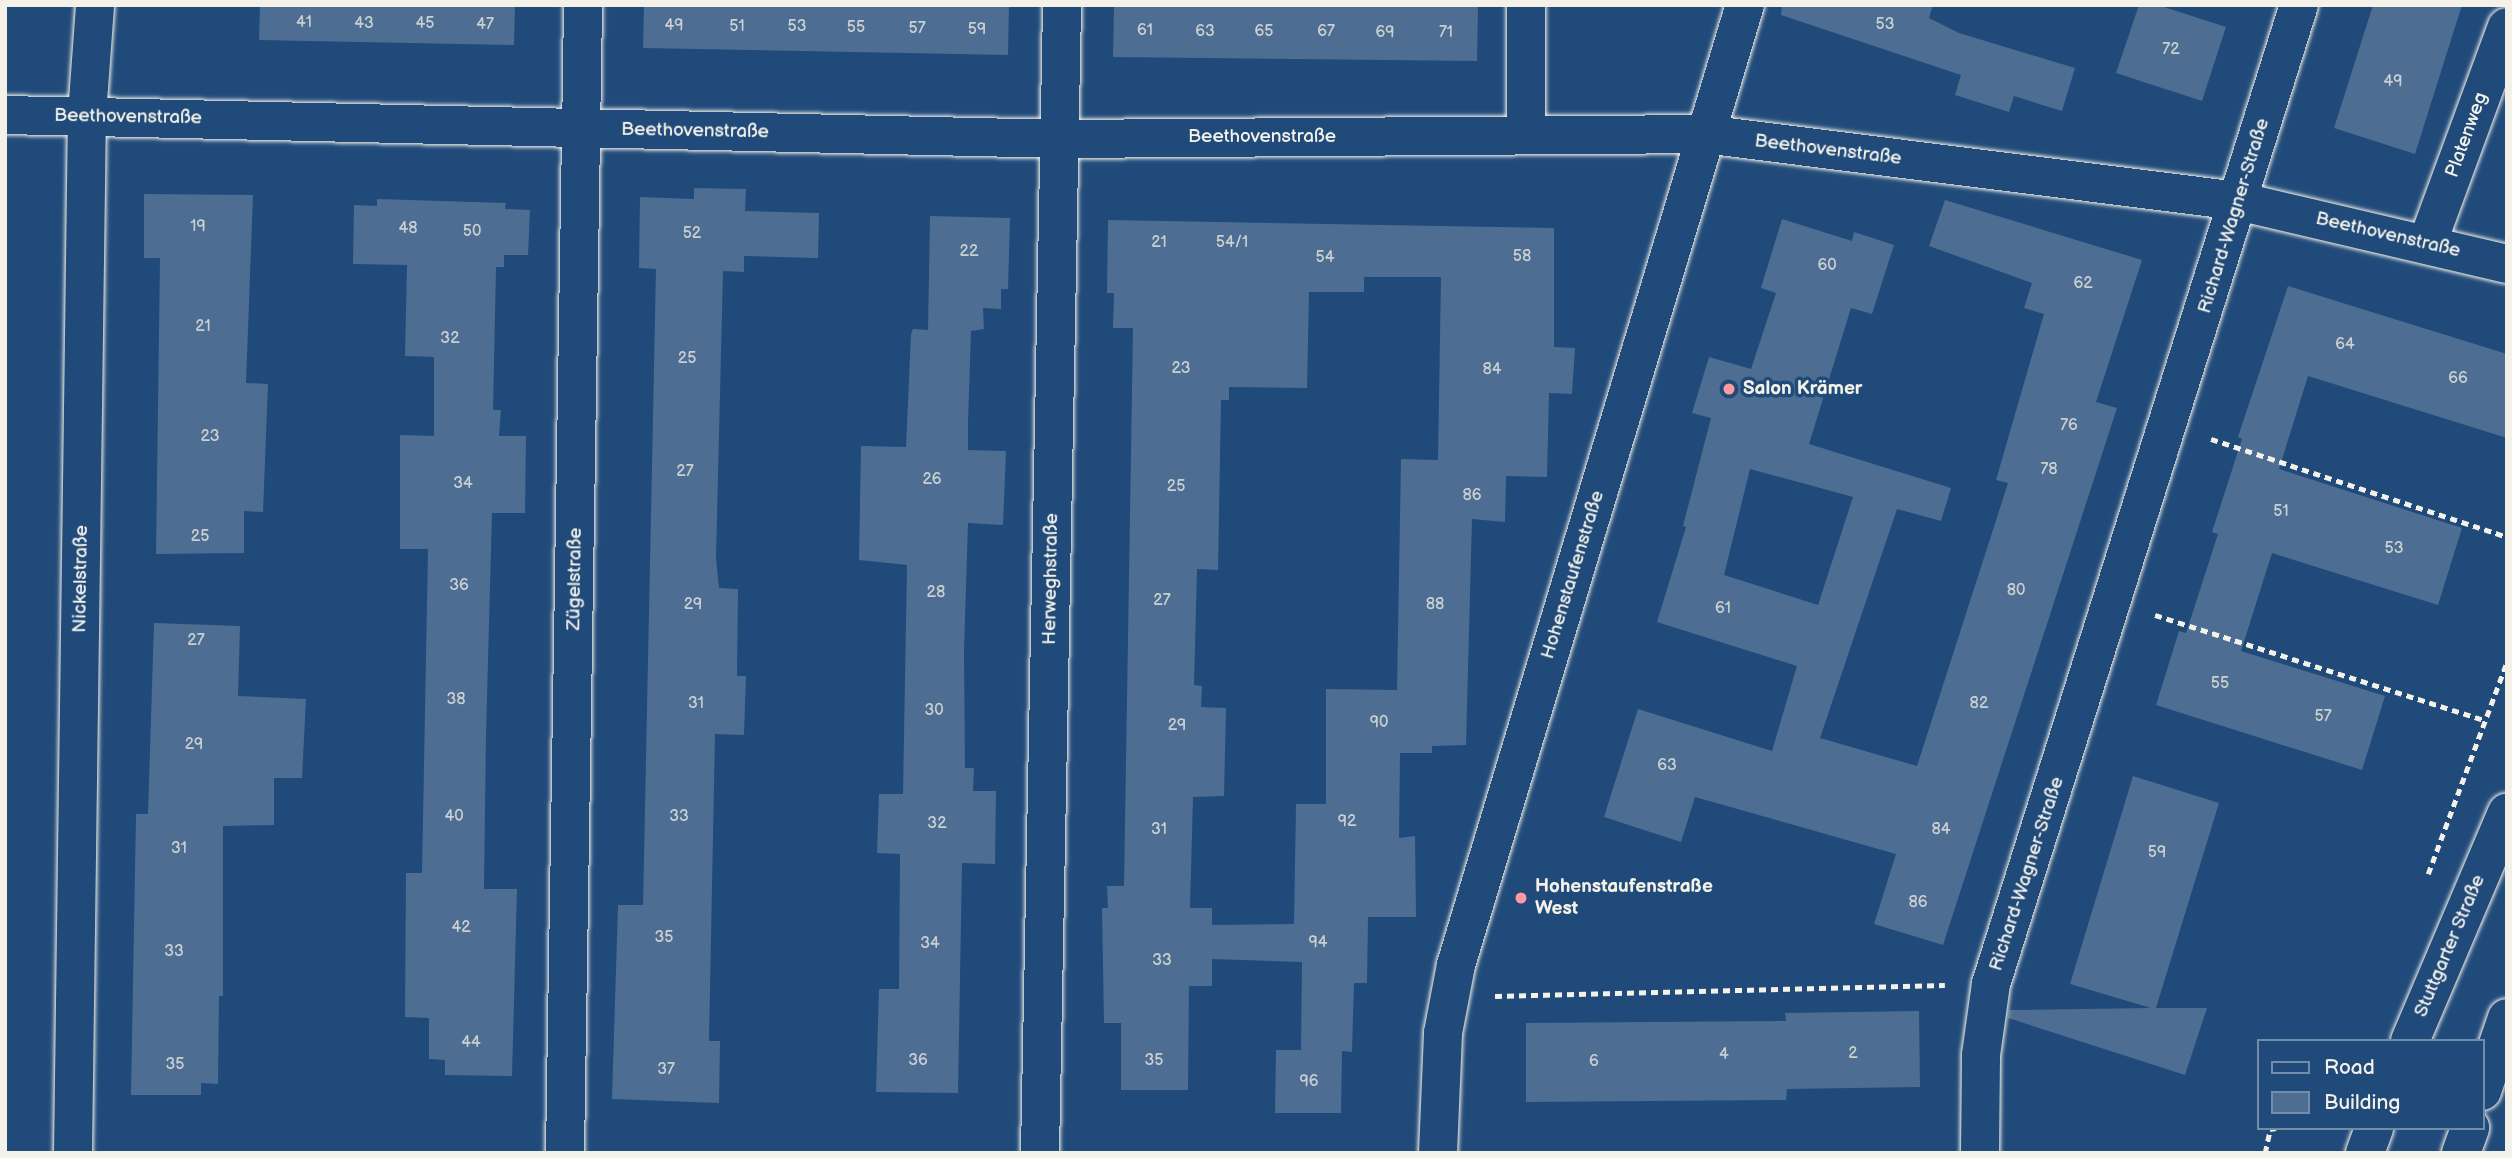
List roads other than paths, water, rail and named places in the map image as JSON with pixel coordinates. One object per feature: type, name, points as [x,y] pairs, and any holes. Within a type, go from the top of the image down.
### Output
[{"type":"street","name":"Nickelstraße","points":[[73,1153],[87,115],[95,5]]},
{"type":"street","name":"Zügelstraße","points":[[565,1153],[583,5]]},
{"type":"street","name":"Herweghstraße","points":[[1040,1153],[1062,5]]},
{"type":"street","points":[[1526,5],[1526,135]]},
{"type":"street","name":"Hohenstaufenstraße","points":[[1438,1153],[1443,1033],[1450,997],[1704,134],[1745,5]]},
{"type":"street","name":"Richard-Wagner-Straße","points":[[1980,1153],[1981,1055],[1992,984],[2170,426],[2299,5]]},
{"type":"street","name":"Platenweg","points":[[2427,244],[2507,27]]},
{"type":"street","name":"Beethovenstraße","points":[[5,115],[1060,139],[1704,134],[2238,201],[2507,264]]},
{"type":"street","name":"Stuttgarter Straße","points":[[2411,1039],[2507,813]]},
{"type":"street","points":[[2484,1085],[2507,1018]]},
{"type":"street","points":[[2365,1153],[2373,1130]]},
{"type":"street","points":[[2462,1153],[2469,1130]]},
{"type":"place","name":"Salon Krämer","points":[[1729,389]]},
{"type":"place","name":"Hohenstaufenstraße West","points":[[1521,898]]}]
